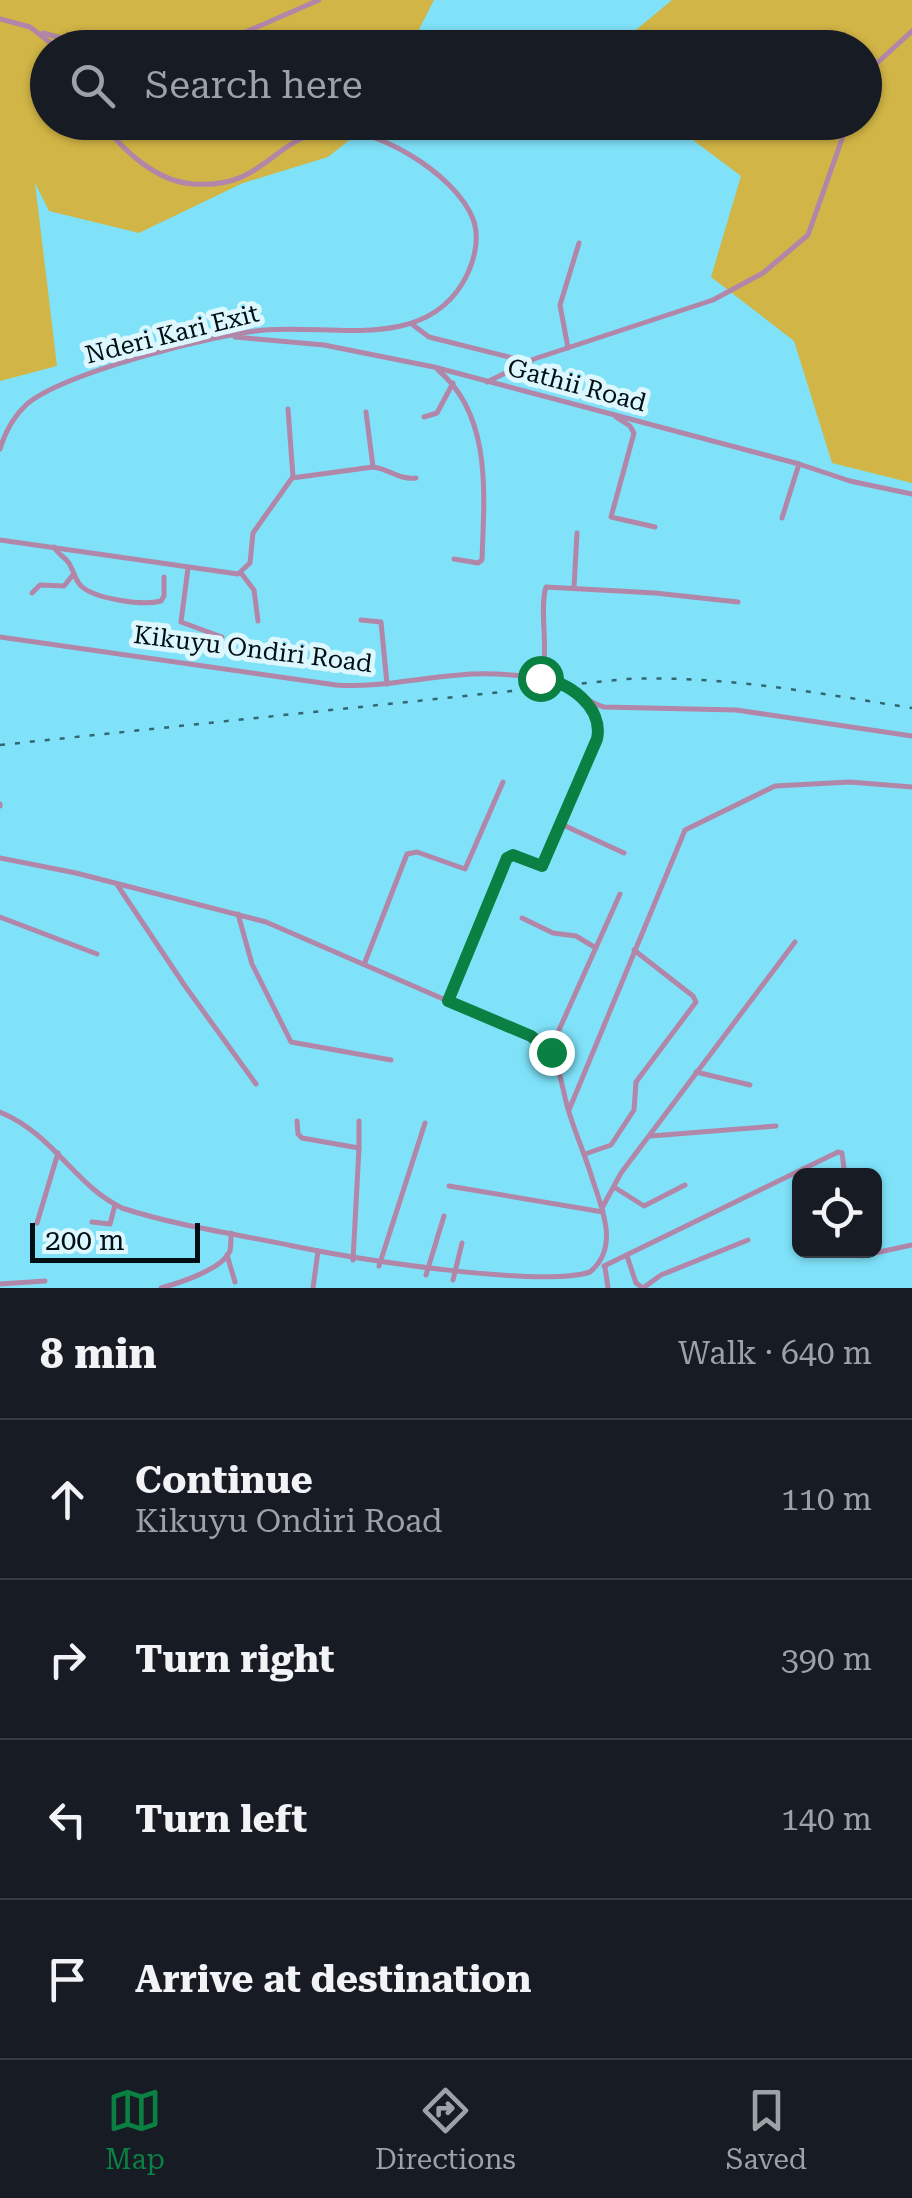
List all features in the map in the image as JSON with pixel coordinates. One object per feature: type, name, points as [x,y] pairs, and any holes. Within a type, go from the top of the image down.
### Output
[{"type":"street","points":[[251,30],[320,0]]},
{"type":"street","points":[[0,18],[36,30]]},
{"type":"street","points":[[882,58],[912,31]]},
{"type":"street","name":"Nderi Kari Exit","points":[[118,140],[169,179],[193,184],[236,181],[298,140]]},
{"type":"street","name":"Nderi Kari Exit","points":[[0,449],[6,431],[21,410],[54,387],[120,364],[228,337],[278,329],[383,329],[412,324],[442,309],[472,264],[474,225],[452,188],[380,140]]},
{"type":"street","points":[[486,382],[528,361],[726,294],[763,273],[802,242],[812,227],[842,140]]},
{"type":"street","points":[[568,348],[560,305],[579,243]]},
{"type":"street","points":[[412,324],[430,337],[528,361]]},
{"type":"street","name":"Gathii Road","points":[[228,337],[324,345],[434,367],[850,481],[912,494]]},
{"type":"street","points":[[434,367],[453,384],[463,401],[484,463],[482,560],[478,563],[454,559]]},
{"type":"street","points":[[424,417],[437,412],[453,384]]},
{"type":"street","points":[[288,409],[294,477]]},
{"type":"street","points":[[366,412],[373,468]]},
{"type":"street","points":[[612,415],[634,433],[611,518],[654,527]]},
{"type":"street","points":[[782,518],[799,464]]},
{"type":"street","points":[[241,573],[250,563],[253,533],[276,496],[294,477],[373,468],[402,480],[416,478]]},
{"type":"street","points":[[574,587],[577,533]]},
{"type":"street","points":[[0,540],[241,573],[254,590],[258,622]]},
{"type":"street","points":[[54,547],[88,591],[150,604],[164,596],[164,577]]},
{"type":"street","points":[[188,568],[182,622],[222,636]]},
{"type":"street","points":[[32,594],[40,585],[64,586],[73,573]]},
{"type":"street","points":[[537,678],[544,668],[544,589],[574,587],[738,602]]},
{"type":"street","points":[[361,620],[381,622],[388,684]]},
{"type":"street","name":"Kikuyu Ondiri Road","points":[[0,637],[336,684],[388,684],[473,674],[537,678],[560,681],[585,700],[604,707],[736,710],[912,736]]},
{"type":"street","points":[[448,1001],[507,858],[513,855],[542,866],[599,730],[585,700]]},
{"type":"street","points":[[366,962],[407,854],[417,852],[465,869],[502,782]]},
{"type":"street","points":[[568,1110],[682,834],[690,825],[775,786],[850,782],[912,787]]},
{"type":"street","points":[[561,824],[624,852]]},
{"type":"street","points":[[0,858],[117,883],[294,931],[531,1036],[550,1050],[585,1154],[608,1236],[602,1263],[608,1288]]},
{"type":"street","points":[[117,883],[256,1084]]},
{"type":"street","points":[[550,1050],[620,894]]},
{"type":"street","points":[[238,914],[252,964],[291,1042],[391,1060]]},
{"type":"street","points":[[0,917],[97,954]]},
{"type":"street","points":[[522,918],[553,933],[576,936],[596,948]]},
{"type":"street","points":[[602,1210],[613,1187],[795,942]]},
{"type":"street","points":[[585,1154],[611,1145],[634,1110],[636,1082],[696,1002],[634,950]]},
{"type":"street","points":[[696,1072],[750,1086]]},
{"type":"street","points":[[0,1112],[33,1129],[115,1205],[470,1283]]},
{"type":"street","points":[[353,1260],[360,1120]]},
{"type":"street","points":[[297,1122],[302,1138],[359,1148]]},
{"type":"street","points":[[379,1266],[425,1124]]},
{"type":"street","points":[[651,1136],[776,1126]]},
{"type":"street","points":[[806,1168],[838,1152],[842,1153],[844,1168]]},
{"type":"street","points":[[37,1223],[58,1153]]},
{"type":"street","points":[[562,1286],[582,1278],[602,1263],[627,1256],[792,1175]]},
{"type":"street","points":[[613,1187],[644,1206],[685,1185]]},
{"type":"street","points":[[449,1186],[602,1210]]},
{"type":"street","points":[[92,1222],[109,1225],[115,1205]]},
{"type":"street","points":[[426,1275],[444,1216]]},
{"type":"street","points":[[231,1233],[227,1255],[235,1282]]},
{"type":"street","points":[[627,1256],[636,1283],[643,1288],[652,1279],[748,1240]]},
{"type":"street","points":[[453,1280],[462,1244]]},
{"type":"street","points":[[882,1251],[912,1245]]},
{"type":"street","points":[[313,1288],[318,1251]]},
{"type":"street","points":[[162,1288],[199,1274],[227,1255]]},
{"type":"street","points":[[0,1284],[45,1280]]},
{"type":"shaded area","points":[[0,0],[434,0],[419,30],[30,30],[30,140],[350,140],[328,157],[243,183],[139,233],[49,211],[35,183],[57,366],[0,381]]},
{"type":"shaded area","points":[[672,0],[912,0],[912,483],[832,463],[794,341],[711,277],[741,176],[693,140],[882,140],[882,30],[636,30]]},
{"type":"railway","points":[[0,745],[625,679],[733,682],[912,708]]},
{"type":"route","points":[[540,678],[566,684],[585,700],[599,730],[597,739],[542,866],[513,855],[507,858],[448,1001],[531,1036],[551,1052]]}]
